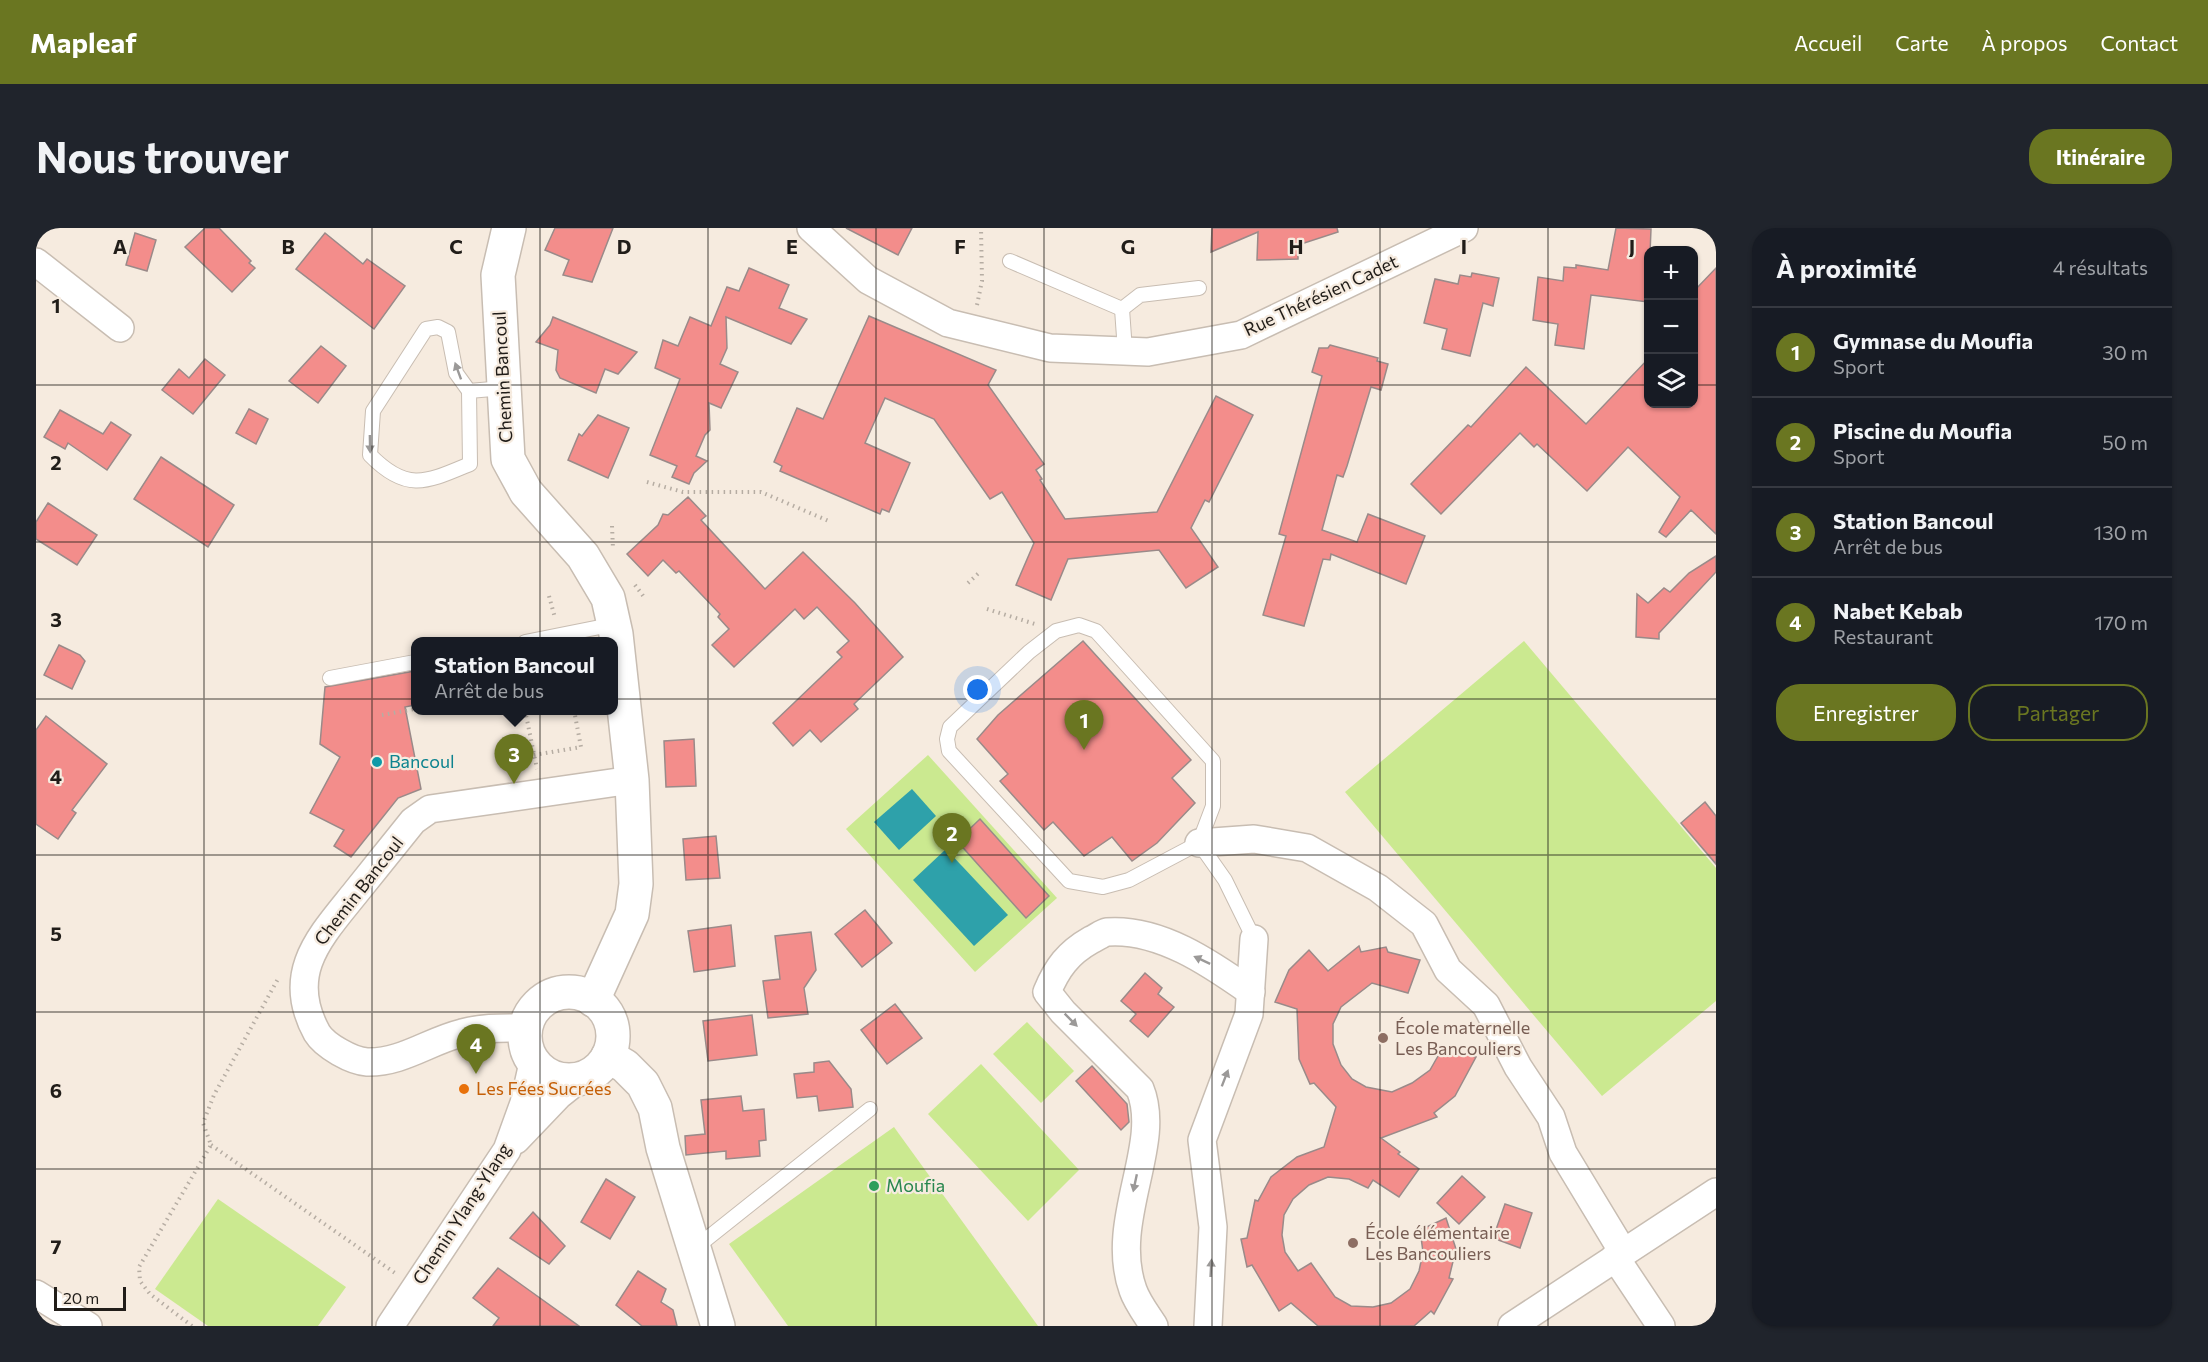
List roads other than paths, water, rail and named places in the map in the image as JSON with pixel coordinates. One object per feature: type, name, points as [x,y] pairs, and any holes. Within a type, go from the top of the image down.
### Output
[{"type":"main road","name":"Chemin Bancoul","points":[[509,228],[498,275],[508,459],[526,492],[583,556],[608,598],[616,637]]},
{"type":"main road","name":"Chemin Bancoul","points":[[593,1000],[632,914],[637,860],[632,780],[618,652]]},
{"type":"main road","points":[[557,994],[582,994],[593,1000],[603,1008],[613,1031],[608,1056],[591,1075],[579,1079],[554,1078],[533,1063],[525,1040],[525,1028],[536,1006],[557,994]]},
{"type":"main road","points":[[608,1056],[626,1066],[643,1084],[655,1108],[663,1148],[718,1326]]},
{"type":"street","name":"Rue Thérésien Cadet","points":[[811,228],[868,280],[948,323],[1050,348],[1148,352],[1241,335],[1464,228]]},
{"type":"street","points":[[36,262],[120,328]]},
{"type":"street","name":"Chemin Bancoul","points":[[525,1028],[495,1028],[461,1033],[407,1056],[365,1062],[339,1051],[321,1039],[307,1014],[305,977],[315,943],[413,821],[430,809],[632,780]]},
{"type":"street","points":[[1200,843],[1254,839],[1307,848],[1378,888],[1424,924],[1448,970],[1486,1005],[1518,1067],[1551,1117],[1563,1153],[1661,1326]]},
{"type":"street","points":[[1154,1326],[1133,1290],[1127,1253],[1126,1223],[1146,1125],[1147,1104],[1140,1089],[1063,1012],[1047,992],[1056,972],[1074,949],[1105,932],[1149,937],[1208,962],[1251,992]]},
{"type":"street","points":[[1208,1326],[1213,1227],[1202,1140],[1250,1014],[1254,939]]},
{"type":"street","name":"Chemin Ylang-Ylang","points":[[390,1326],[507,1150],[524,1103],[533,1063]]},
{"type":"street","points":[[507,1150],[559,1095],[579,1079]]},
{"type":"street","points":[[1512,1326],[1716,1192]]},
{"type":"street","points":[[36,1294],[88,1326]]},
{"type":"lane","points":[[1010,261],[1122,309]]},
{"type":"lane","points":[[1122,309],[1140,296],[1199,288]]},
{"type":"lane","points":[[1122,309],[1125,351]]},
{"type":"lane","points":[[438,327],[448,332],[456,373],[469,391],[470,464],[428,481],[407,480],[384,470],[370,455],[373,411],[426,329],[438,327]]},
{"type":"lane","points":[[469,391],[504,388]]},
{"type":"lane","points":[[550,637],[615,624]]},
{"type":"lane","points":[[1079,625],[1096,631],[1213,761],[1213,806],[1200,843],[1129,880],[1103,887],[1069,881],[949,751],[946,739],[950,726],[1056,631],[1079,625]]},
{"type":"lane","points":[[330,678],[411,663]]},
{"type":"lane","points":[[1200,843],[1225,880],[1254,939]]},
{"type":"lane","points":[[694,1249],[870,1109]]},
{"type":"water","points":[[912,789],[936,816],[899,850],[874,822]]},
{"type":"water","points":[[946,849],[1008,915],[974,946],[913,880]]},
{"type":"place","name":"Gymnase du Moufia","points":[[1084,750]]},
{"type":"place","name":"Bancoul","points":[[377,762]]},
{"type":"place","name":"Station Bancoul","points":[[514,784]]},
{"type":"place","name":"Piscine du Moufia","points":[[952,863]]},
{"type":"place","name":"École maternelle Les Bancouliers","points":[[1383,1038]]},
{"type":"place","name":"Nabet Kebab","points":[[476,1074]]},
{"type":"place","name":"Les Fées Sucrées","points":[[464,1089]]},
{"type":"place","name":"Moufia","points":[[874,1186]]},
{"type":"place","name":"École élémentaire Les Bancouliers","points":[[1353,1243]]}]
